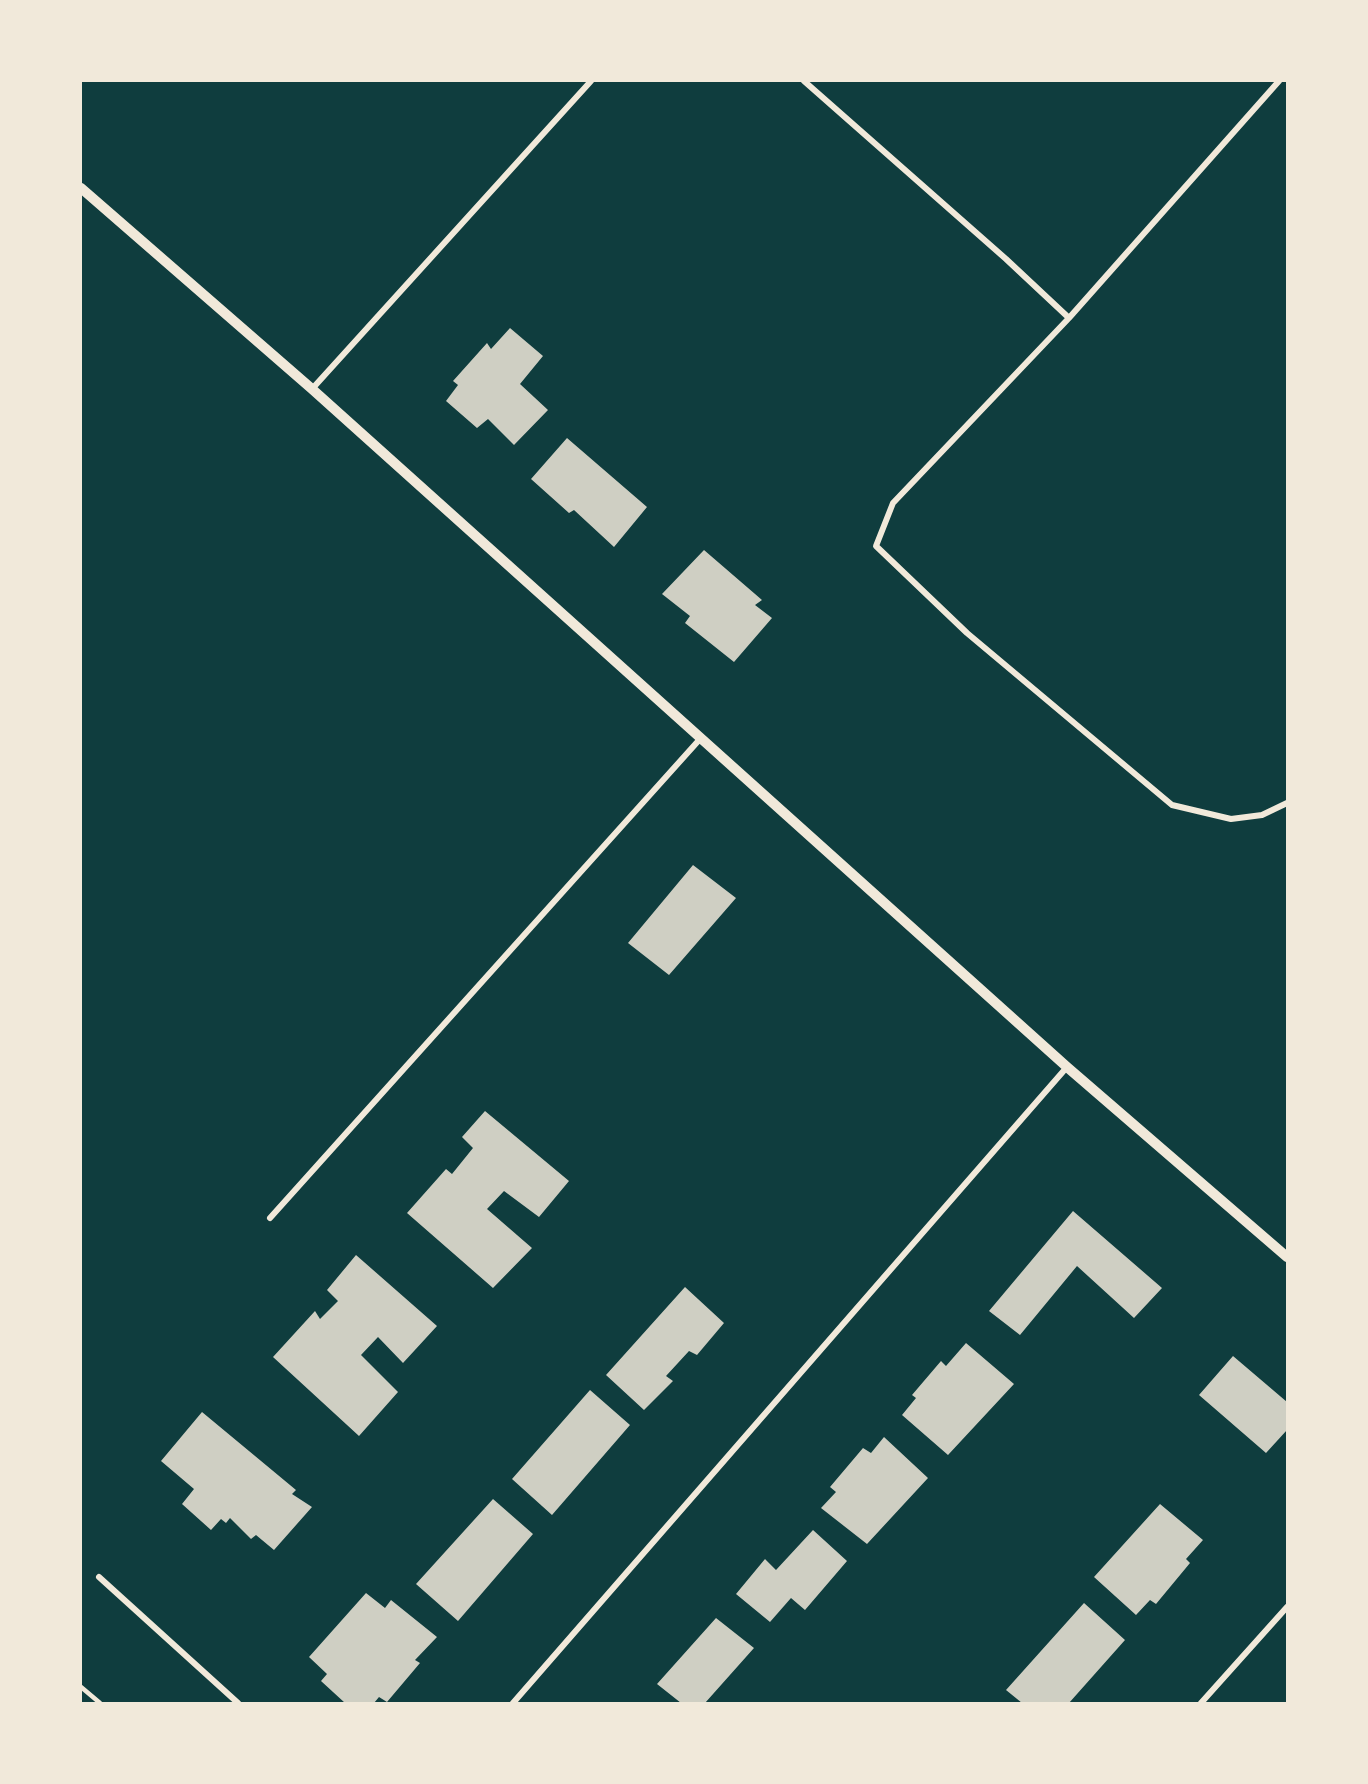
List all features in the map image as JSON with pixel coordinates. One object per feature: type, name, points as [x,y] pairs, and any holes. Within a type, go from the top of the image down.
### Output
[{"type":"street","points":[[312,389],[591,81]]},
{"type":"street","points":[[804,81],[1006,259],[1069,318]]},
{"type":"street","points":[[1279,81],[1069,318],[893,503],[876,546],[967,633],[1172,805],[1231,819],[1262,815],[1287,803]]},
{"type":"street","points":[[81,188],[312,389],[1067,1067],[1287,1257]]},
{"type":"street","points":[[270,1218],[700,739]]},
{"type":"street","points":[[513,1703],[1067,1067]]},
{"type":"street","points":[[99,1577],[238,1703]]},
{"type":"street","points":[[1201,1703],[1287,1607]]},
{"type":"lane","points":[[81,1687],[100,1703]]},
{"type":"building","points":[[510,328],[543,356],[520,384],[548,410],[514,445],[488,419],[477,428],[446,401],[458,385],[453,381],[487,343],[491,349]]},
{"type":"building","points":[[567,438],[647,507],[614,547],[574,510],[569,513],[531,479]]},
{"type":"building","points":[[704,550],[762,600],[755,605],[772,618],[734,662],[685,623],[690,616],[662,594]]},
{"type":"building","points":[[693,865],[736,898],[669,975],[628,943]]},
{"type":"building","points":[[485,1111],[569,1181],[539,1217],[504,1191],[487,1209],[532,1248],[493,1288],[407,1213],[446,1169],[452,1174],[473,1148],[462,1137]]},
{"type":"building","points":[[1073,1211],[1162,1288],[1134,1318],[1077,1266],[1020,1335],[989,1311]]},
{"type":"building","points":[[356,1255],[437,1326],[403,1363],[378,1337],[361,1355],[398,1392],[359,1436],[273,1357],[315,1311],[320,1319],[338,1301],[327,1290]]},
{"type":"building","points":[[685,1287],[724,1323],[697,1355],[689,1351],[666,1376],[673,1381],[644,1410],[606,1375]]},
{"type":"building","points":[[966,1343],[1014,1384],[948,1455],[902,1415],[916,1398],[912,1395],[941,1361],[946,1366]]},
{"type":"building","points":[[1233,1356],[1287,1402],[1287,1430],[1266,1453],[1199,1395]]},
{"type":"building","points":[[590,1390],[630,1425],[552,1515],[512,1479]]},
{"type":"building","points":[[202,1412],[296,1490],[292,1494],[312,1507],[274,1550],[256,1535],[251,1539],[230,1518],[226,1523],[221,1519],[211,1530],[182,1504],[194,1489],[161,1461]]},
{"type":"building","points":[[884,1437],[928,1478],[867,1544],[821,1508],[836,1492],[830,1487],[863,1448],[871,1453]]},
{"type":"building","points":[[493,1499],[533,1534],[458,1621],[416,1584]]},
{"type":"building","points":[[1160,1504],[1203,1540],[1186,1559],[1190,1563],[1156,1604],[1150,1600],[1136,1615],[1094,1577]]},
{"type":"building","points":[[813,1530],[847,1561],[805,1610],[791,1598],[770,1622],[736,1594],[765,1559],[776,1570]]},
{"type":"building","points":[[366,1593],[385,1608],[391,1600],[437,1637],[415,1660],[420,1663],[387,1702],[379,1697],[374,1703],[345,1703],[321,1681],[327,1674],[309,1657]]},
{"type":"building","points":[[1084,1603],[1125,1640],[1069,1703],[1022,1703],[1006,1690]]},
{"type":"building","points":[[716,1618],[754,1648],[705,1703],[681,1703],[657,1684]]}]
